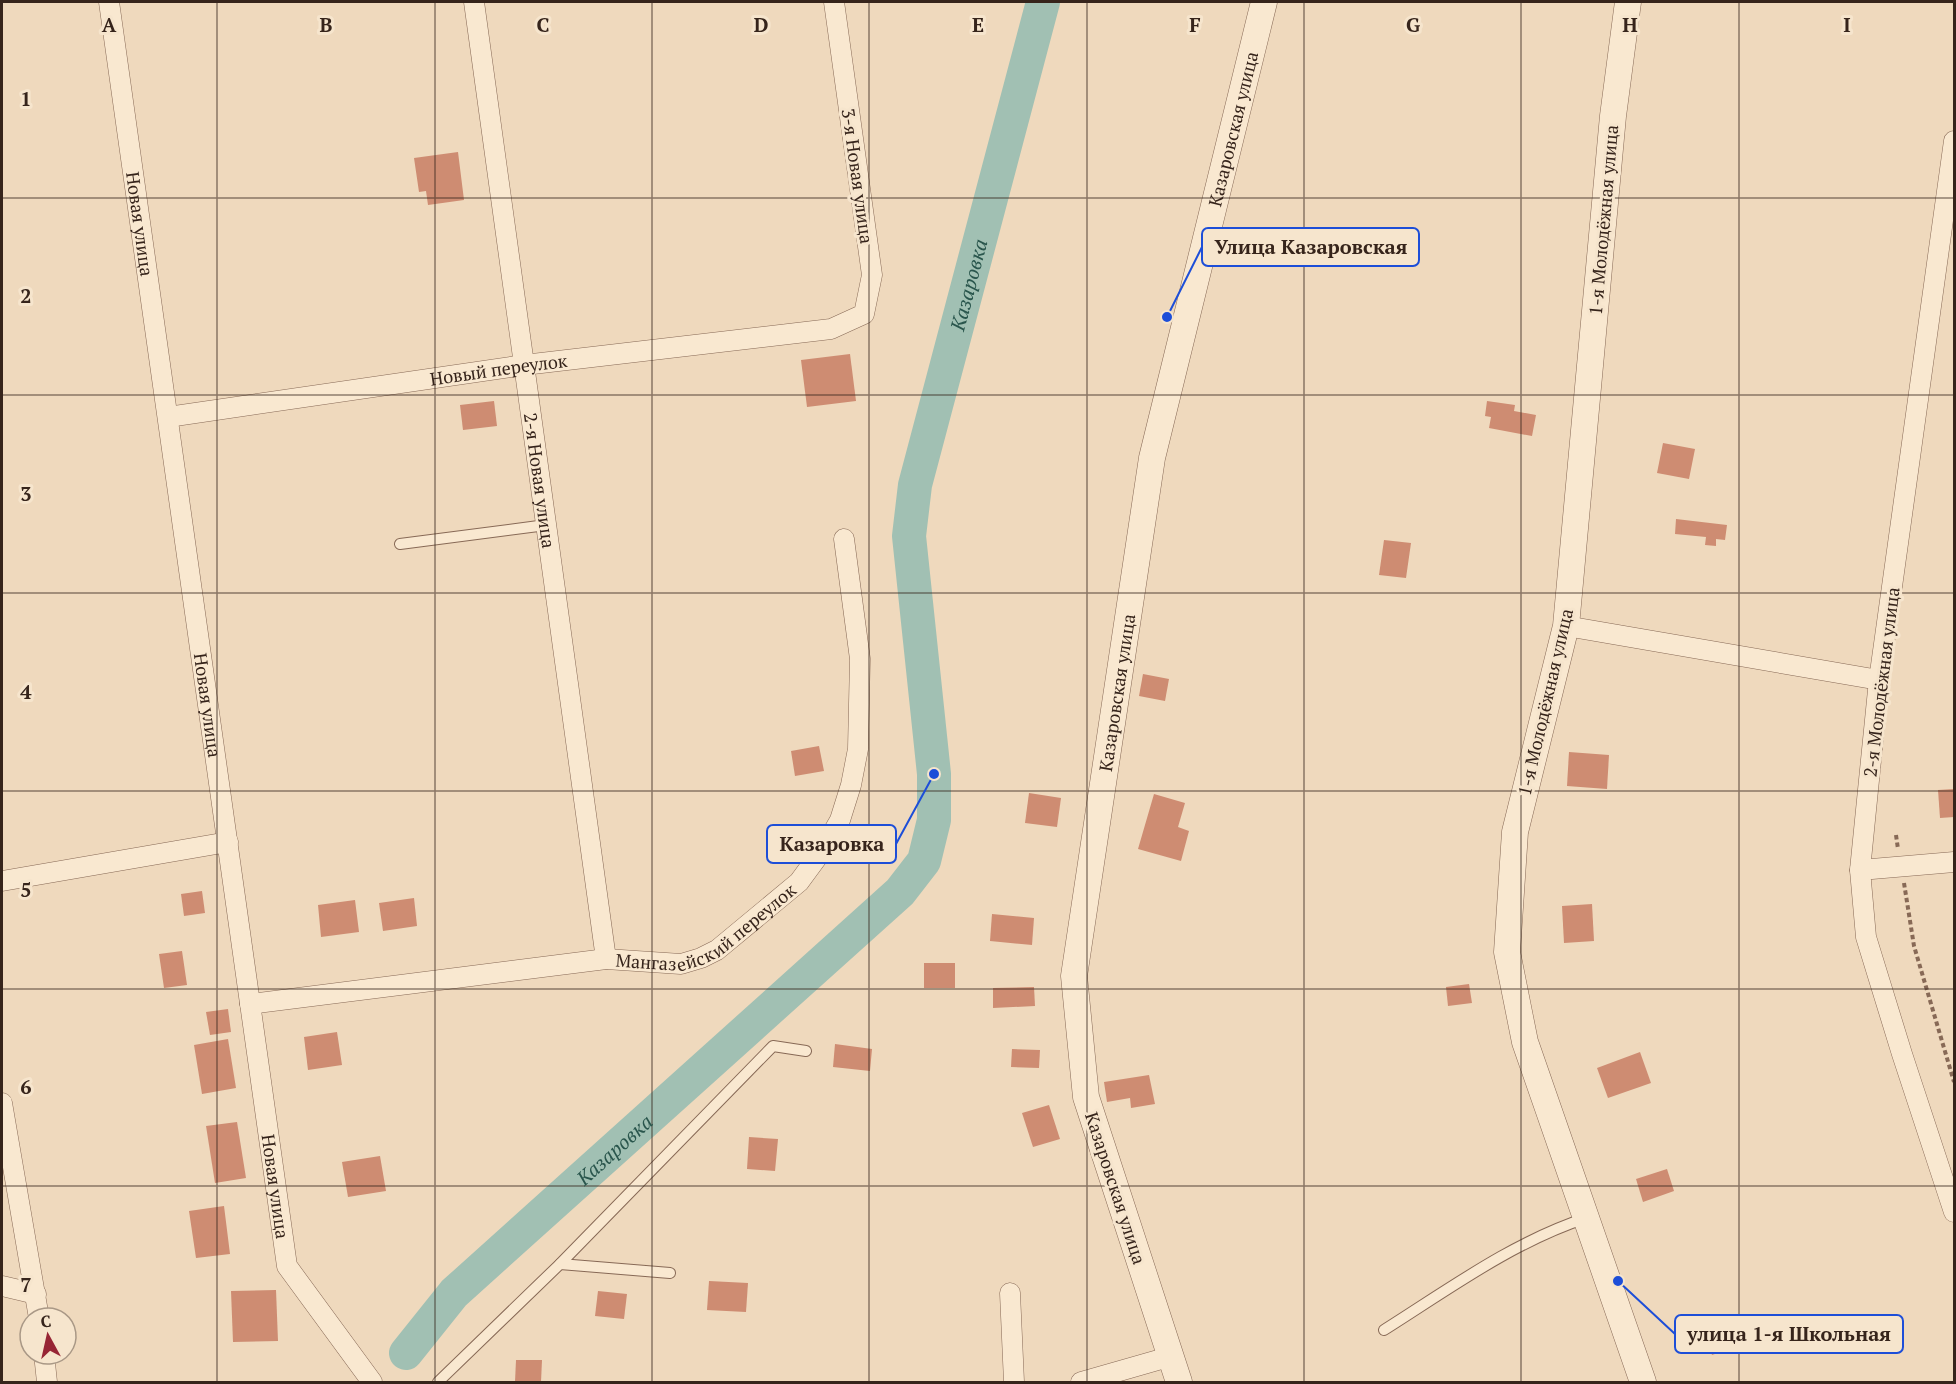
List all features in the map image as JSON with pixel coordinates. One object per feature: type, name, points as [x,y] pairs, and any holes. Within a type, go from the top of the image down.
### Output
[{"type":"street","name":"Новая улица","points":[[109,2],[287,1266],[372,1383]]},
{"type":"street","name":"2-я Новая улица","points":[[474,2],[606,959]]},
{"type":"street","name":"3-я Новая улица","points":[[831,329],[864,314],[872,275],[834,2]]},
{"type":"street","name":"Казаровская улица","points":[[1179,1383],[1086,1097],[1074,976],[1152,458],[1264,2]]},
{"type":"street","name":"1-я Молодёжная улица","points":[[1628,2],[1613,116],[1566,626],[1515,832],[1507,952],[1525,1042],[1643,1383]]},
{"type":"street","name":"2-я Молодёжная улица","points":[[1954,141],[1879,680],[1860,870],[1866,937],[1954,1212]]},
{"type":"street","name":"Новый переулок","points":[[168,417],[524,365],[831,329]]},
{"type":"street","name":"Мангазейский переулок","points":[[250,1004],[606,959],[681,964],[717,950],[799,882],[824,848],[840,819],[851,786],[858,749],[860,659],[844,539]]},
{"type":"street","points":[[1566,626],[1879,680]]},
{"type":"street","points":[[2,881],[228,843]]},
{"type":"street","points":[[1860,870],[1954,862]]},
{"type":"street","points":[[2,1103],[38,1306]]},
{"type":"street","points":[[2,1286],[36,1294]]},
{"type":"street","points":[[1010,1293],[1014,1383]]},
{"type":"street","points":[[1081,1383],[1172,1356]]},
{"type":"street","points":[[45,1366],[47,1383]]},
{"type":"lane","points":[[400,544],[546,525]]},
{"type":"lane","points":[[438,1383],[560,1264],[773,1046],[806,1051]]},
{"type":"lane","points":[[1384,1330],[1511,1250],[1560,1226],[1586,1218]]},
{"type":"lane","points":[[560,1264],[670,1273]]},
{"type":"path","points":[[1896,836],[1914,946],[1954,1082]]},
{"type":"building","points":[[458,152],[464,200],[428,205],[426,191],[419,192],[414,158]]},
{"type":"building","points":[[850,354],[856,401],[807,407],[801,360]]},
{"type":"building","points":[[494,401],[497,426],[463,430],[460,405]]},
{"type":"building","points":[[1487,401],[1515,405],[1514,411],[1536,415],[1532,436],[1489,428],[1491,417],[1485,416]]},
{"type":"building","points":[[1663,443],[1695,449],[1689,479],[1657,473]]},
{"type":"building","points":[[1676,519],[1727,525],[1725,540],[1716,539],[1716,546],[1705,545],[1706,537],[1675,534]]},
{"type":"building","points":[[1384,540],[1411,543],[1406,578],[1379,575]]},
{"type":"building","points":[[1143,674],[1169,679],[1165,701],[1139,696]]},
{"type":"building","points":[[819,746],[824,771],[795,776],[791,751]]},
{"type":"building","points":[[1569,752],[1609,755],[1607,789],[1567,786]]},
{"type":"building","points":[[1954,789],[1954,817],[1940,818],[1938,790]]},
{"type":"building","points":[[1029,793],[1061,798],[1057,827],[1025,823]]},
{"type":"building","points":[[1154,794],[1185,803],[1178,827],[1189,831],[1181,861],[1138,849]]},
{"type":"building","points":[[202,891],[205,913],[184,916],[181,894]]},
{"type":"building","points":[[414,898],[417,926],[383,931],[379,903]]},
{"type":"building","points":[[355,900],[359,932],[321,937],[318,905]]},
{"type":"building","points":[[1592,904],[1594,941],[1564,943],[1562,906]]},
{"type":"building","points":[[992,914],[1034,918],[1032,945],[990,941]]},
{"type":"building","points":[[182,951],[187,985],[164,988],[159,954]]},
{"type":"building","points":[[924,963],[955,963],[955,988],[924,988]]},
{"type":"building","points":[[1469,984],[1472,1003],[1448,1006],[1446,987]]},
{"type":"building","points":[[1034,987],[1035,1006],[993,1008],[993,988]]},
{"type":"building","points":[[228,1009],[231,1032],[210,1035],[206,1012]]},
{"type":"building","points":[[337,1032],[342,1065],[308,1070],[304,1037]]},
{"type":"building","points":[[228,1039],[236,1088],[202,1094],[194,1045]]},
{"type":"building","points":[[835,1044],[872,1049],[870,1071],[833,1067]]},
{"type":"building","points":[[1012,1049],[1040,1050],[1039,1068],[1011,1067]]},
{"type":"building","points":[[1640,1052],[1651,1083],[1608,1098],[1597,1068]]},
{"type":"building","points":[[1149,1075],[1155,1104],[1131,1108],[1130,1098],[1107,1102],[1104,1082]]},
{"type":"building","points":[[1049,1105],[1060,1139],[1033,1147],[1022,1113]]},
{"type":"building","points":[[237,1122],[246,1178],[215,1183],[206,1126]]},
{"type":"building","points":[[749,1137],[778,1139],[775,1171],[747,1169]]},
{"type":"building","points":[[380,1156],[386,1191],[348,1197],[342,1162]]},
{"type":"building","points":[[1667,1169],[1674,1191],[1643,1202],[1636,1179]]},
{"type":"building","points":[[224,1206],[230,1254],[196,1258],[189,1211]]},
{"type":"building","points":[[709,1281],[748,1283],[746,1312],[707,1310]]},
{"type":"building","points":[[276,1290],[278,1341],[233,1342],[231,1291]]},
{"type":"building","points":[[598,1291],[627,1294],[624,1319],[595,1316]]},
{"type":"building","points":[[1734,1314],[1744,1344],[1712,1355],[1706,1338],[1715,1335],[1710,1322]]},
{"type":"building","points":[[516,1360],[542,1360],[541,1382],[515,1382]]},
{"type":"waterway","name":"Казаровка","points":[[406,1353],[454,1293],[900,892],[924,861],[934,820],[934,774],[909,536],[915,485],[1043,2]]},
{"type":"place","name":"Улица Казаровская","points":[[1167,317]]},
{"type":"place","name":"Казаровка","points":[[934,774]]},
{"type":"place","name":"улица 1-я Школьная","points":[[1618,1281]]}]
